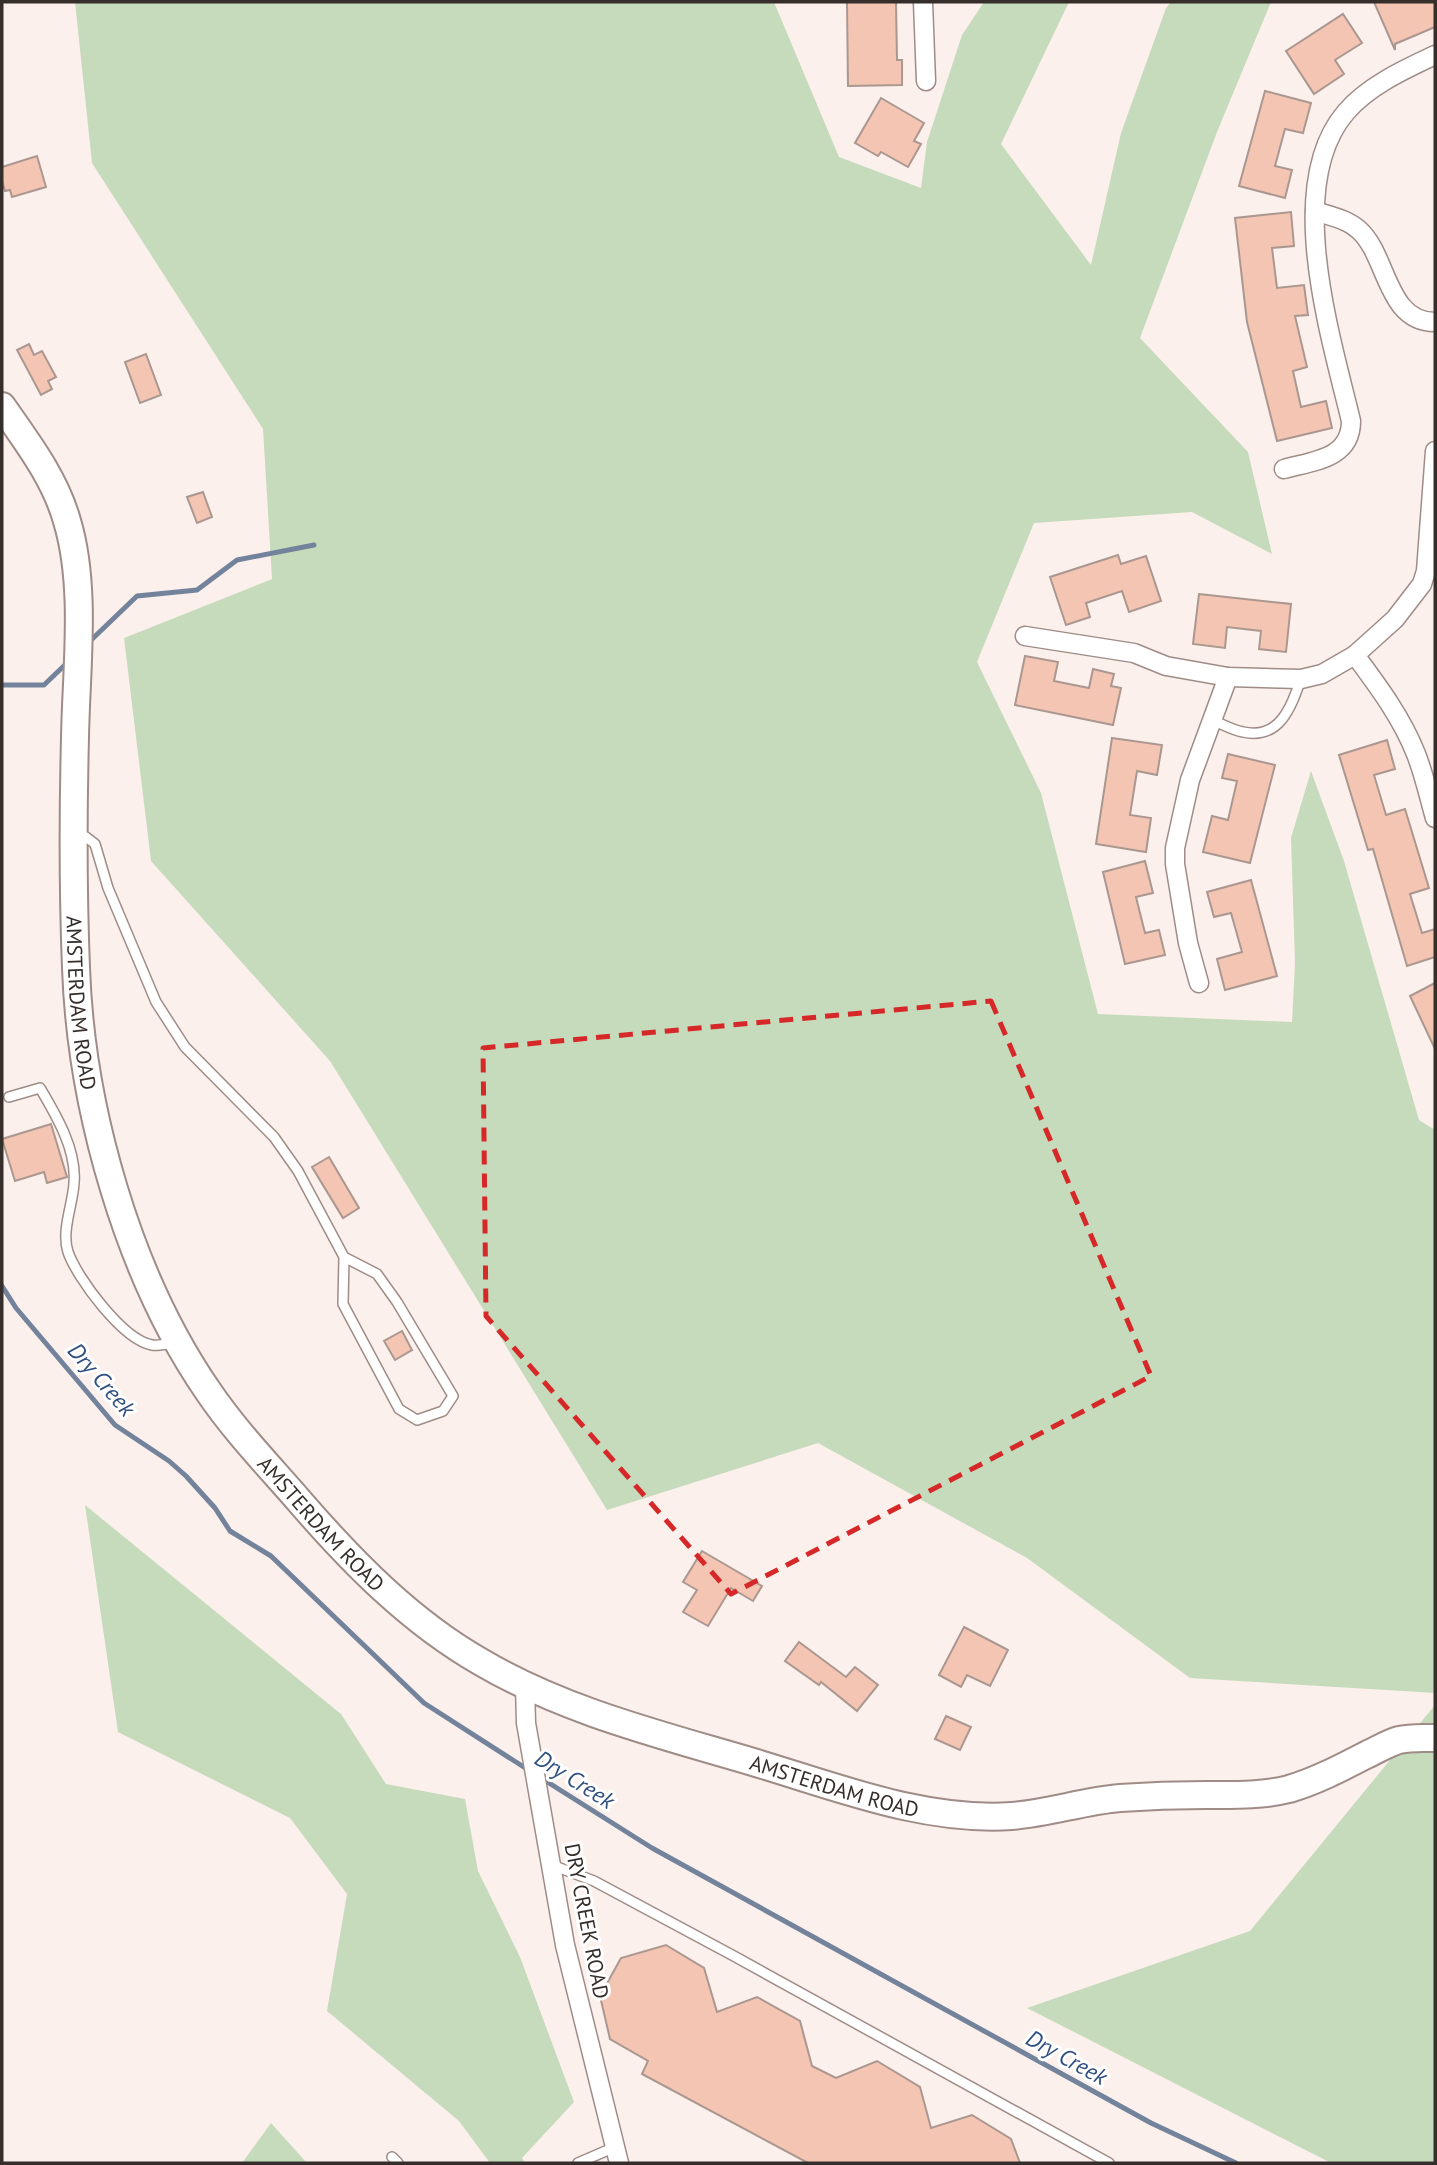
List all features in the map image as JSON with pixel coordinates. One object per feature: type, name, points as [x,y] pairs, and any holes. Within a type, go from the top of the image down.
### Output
[{"type":"main road","name":"AMSTERDAM ROAD","points":[[2,406],[37,456],[55,488],[68,523],[76,564],[76,975],[88,1086],[113,1182],[137,1253],[178,1342],[206,1388],[232,1424],[325,1530],[380,1586],[434,1632],[488,1667],[525,1685],[674,1739],[897,1805],[950,1814],[1012,1816],[1111,1798],[1259,1794],[1285,1790],[1318,1779],[1394,1741],[1435,1738]]},
{"type":"street","points":[[923,2],[926,81]]},
{"type":"street","points":[[1284,469],[1336,453],[1351,434],[1351,421],[1318,268],[1315,211],[1317,181],[1326,147],[1347,110],[1374,88],[1435,55]]},
{"type":"street","points":[[1315,211],[1343,219],[1359,230],[1367,239],[1395,296],[1407,313],[1425,322],[1435,322]]},
{"type":"street","points":[[1024,636],[1134,653],[1166,666],[1228,677],[1301,679],[1322,674],[1355,655],[1395,619],[1431,571],[1435,451]]},
{"type":"street","points":[[1355,655],[1405,730],[1417,755],[1435,818]]},
{"type":"street","points":[[1199,982],[1188,943],[1175,864],[1175,848],[1190,780],[1228,677]]},
{"type":"street","name":"DRY CREEK ROAD","points":[[525,1685],[526,1723],[565,1945],[617,2155]]},
{"type":"lane","points":[[1212,720],[1242,732],[1257,733],[1270,729],[1290,710],[1301,679]]},
{"type":"lane","points":[[74,836],[86,837],[95,844],[108,888],[156,1002],[185,1047],[274,1137],[298,1171],[344,1257],[343,1304],[399,1409],[417,1420],[443,1411],[453,1396],[397,1302],[377,1274],[344,1257]]},
{"type":"lane","points":[[9,1097],[40,1088],[59,1120],[75,1179],[66,1237],[69,1253],[86,1282],[111,1317],[130,1336],[152,1345],[178,1342]]},
{"type":"lane","points":[[550,1864],[594,1881],[1109,2163]]},
{"type":"lane","points":[[578,2163],[617,2155]]},
{"type":"highlighted area","points":[[991,1001],[1151,1376],[731,1594],[486,1316],[483,1048]]},
{"type":"green space","points":[[75,2],[774,2],[839,157],[921,188],[927,142],[962,35],[984,2],[1069,2],[1001,144],[1091,265],[1121,133],[1166,8],[1171,2],[1271,2],[1217,132],[1140,338],[1248,452],[1272,554],[1192,512],[1034,523],[977,662],[1041,793],[1098,1014],[1292,1022],[1295,963],[1291,838],[1311,771],[1344,861],[1419,1120],[1435,1130],[1435,1693],[1190,1678],[1027,1558],[818,1443],[607,1510],[330,1061],[151,861],[124,638],[272,579],[263,429],[92,163]]},
{"type":"green space","points":[[85,1505],[341,1714],[386,1784],[465,1799],[478,1871],[520,1957],[574,2102],[522,2158],[525,2163],[490,2163],[459,2121],[327,2011],[347,1894],[290,1818],[118,1732]]},
{"type":"green space","points":[[1435,1705],[1435,2163],[1331,2163],[1027,2008],[1250,1931]]},
{"type":"green space","points":[[271,2123],[307,2163],[242,2163]]},
{"type":"building","points":[[847,2],[896,2],[897,60],[902,60],[902,85],[848,86]]},
{"type":"building","points":[[1374,2],[1435,2],[1435,27],[1395,44],[1395,50]]},
{"type":"building","points":[[1343,14],[1362,43],[1335,60],[1344,74],[1314,94],[1286,51]]},
{"type":"building","points":[[1265,91],[1311,103],[1303,133],[1285,129],[1275,166],[1292,170],[1285,198],[1239,186]]},
{"type":"building","points":[[881,98],[924,123],[914,141],[921,144],[908,167],[881,152],[878,156],[855,143]]},
{"type":"building","points":[[37,156],[46,187],[12,197],[10,190],[5,191],[2,167]]},
{"type":"building","points":[[1291,212],[1294,246],[1272,248],[1277,288],[1304,285],[1308,315],[1295,316],[1307,367],[1293,371],[1301,407],[1326,401],[1332,428],[1277,441],[1247,322],[1235,218]]},
{"type":"building","points":[[29,344],[34,355],[42,351],[56,377],[48,381],[52,389],[41,395],[17,350]]},
{"type":"building","points":[[146,354],[161,395],[140,403],[125,362]]},
{"type":"building","points":[[203,492],[212,517],[197,523],[187,497]]},
{"type":"building","points":[[1118,555],[1121,564],[1146,556],[1161,601],[1129,612],[1122,591],[1086,603],[1090,617],[1066,625],[1050,577]]},
{"type":"building","points":[[1199,594],[1291,604],[1286,652],[1259,649],[1261,631],[1227,627],[1225,648],[1193,644]]},
{"type":"building","points":[[1025,656],[1058,662],[1054,681],[1089,688],[1093,669],[1114,674],[1111,686],[1121,688],[1113,725],[1015,705]]},
{"type":"building","points":[[1112,738],[1162,745],[1157,775],[1137,771],[1130,815],[1151,818],[1146,852],[1096,844]]},
{"type":"building","points":[[1387,740],[1395,769],[1374,775],[1386,815],[1405,809],[1429,888],[1410,894],[1422,933],[1435,929],[1435,957],[1407,966],[1373,849],[1368,850],[1339,755]]},
{"type":"building","points":[[1228,754],[1275,765],[1250,863],[1203,852],[1212,816],[1228,820],[1237,781],[1222,778]]},
{"type":"building","points":[[1145,861],[1153,893],[1136,897],[1145,933],[1159,930],[1165,955],[1125,964],[1103,872]]},
{"type":"building","points":[[1251,880],[1277,976],[1225,990],[1217,959],[1242,952],[1231,913],[1214,917],[1207,892]]},
{"type":"building","points":[[1435,983],[1435,1049],[1410,996]]},
{"type":"building","points":[[51,1124],[67,1177],[47,1183],[44,1172],[15,1181],[2,1139]]},
{"type":"building","points":[[329,1157],[359,1208],[343,1218],[312,1167]]},
{"type":"building","points":[[402,1331],[412,1350],[395,1360],[384,1341]]},
{"type":"building","points":[[702,1551],[762,1586],[753,1601],[731,1588],[708,1626],[683,1612],[697,1590],[683,1582]]},
{"type":"building","points":[[964,1627],[1008,1650],[990,1686],[967,1675],[961,1687],[939,1675]]},
{"type":"building","points":[[799,1642],[846,1677],[855,1667],[878,1685],[857,1711],[821,1682],[819,1685],[785,1661]]},
{"type":"building","points":[[946,1716],[971,1727],[960,1750],[935,1739]]},
{"type":"building","points":[[666,1945],[704,1968],[717,2012],[757,1997],[800,2021],[812,2066],[836,2078],[877,2061],[920,2087],[931,2128],[972,2115],[1011,2139],[1020,2163],[808,2163],[642,2074],[648,2061],[610,2039],[600,1996],[621,1958]]},
{"type":"waterway","points":[[87,644],[137,596],[197,590],[237,560],[314,545]]},
{"type":"waterway","points":[[2,685],[44,685],[69,661]]},
{"type":"waterway","name":"Dry Creek","points":[[2,1286],[16,1308],[115,1425],[169,1461],[186,1476],[215,1508],[230,1531],[271,1556],[424,1703],[530,1771]]},
{"type":"waterway","name":"Dry Creek","points":[[541,1778],[652,1848],[1151,2123],[1236,2163]]}]
